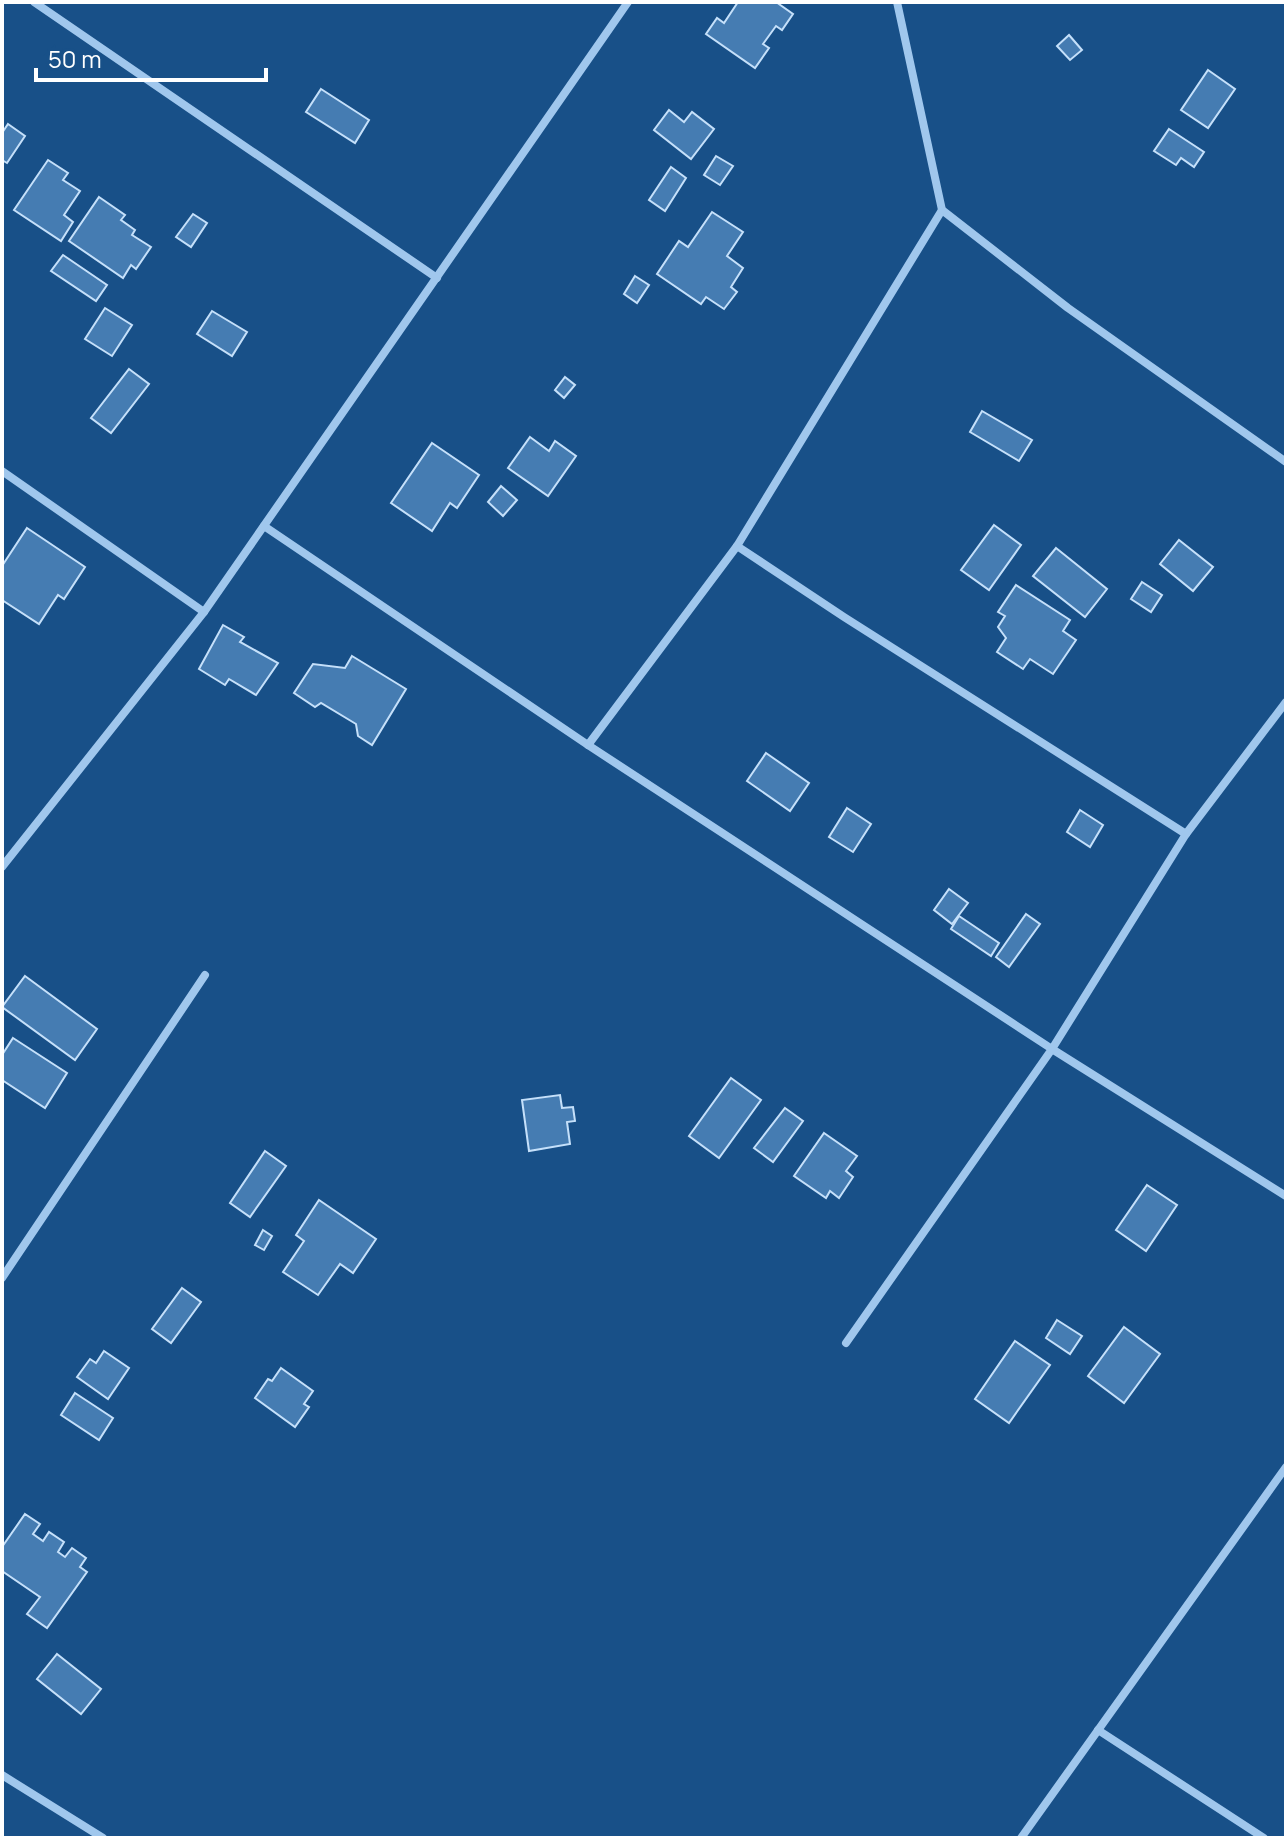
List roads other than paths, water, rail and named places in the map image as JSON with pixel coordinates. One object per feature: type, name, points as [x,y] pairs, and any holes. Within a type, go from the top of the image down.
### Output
[{"type":"street","points":[[34,2],[437,278]]},
{"type":"street","points":[[2,867],[204,612],[628,2]]},
{"type":"street","points":[[897,2],[942,210],[1068,308],[1286,462]]},
{"type":"street","points":[[588,745],[737,546],[942,210]]},
{"type":"street","points":[[2,471],[204,612]]},
{"type":"street","points":[[264,526],[588,745],[1052,1049],[1286,1196]]},
{"type":"street","points":[[737,546],[1186,834]]},
{"type":"street","points":[[846,1343],[1052,1049],[1186,834],[1286,702]]},
{"type":"street","points":[[2,1278],[205,975]]},
{"type":"street","points":[[1021,1838],[1286,1467]]},
{"type":"street","points":[[1098,1730],[1264,1838]]},
{"type":"street","points":[[2,1775],[103,1838]]}]
